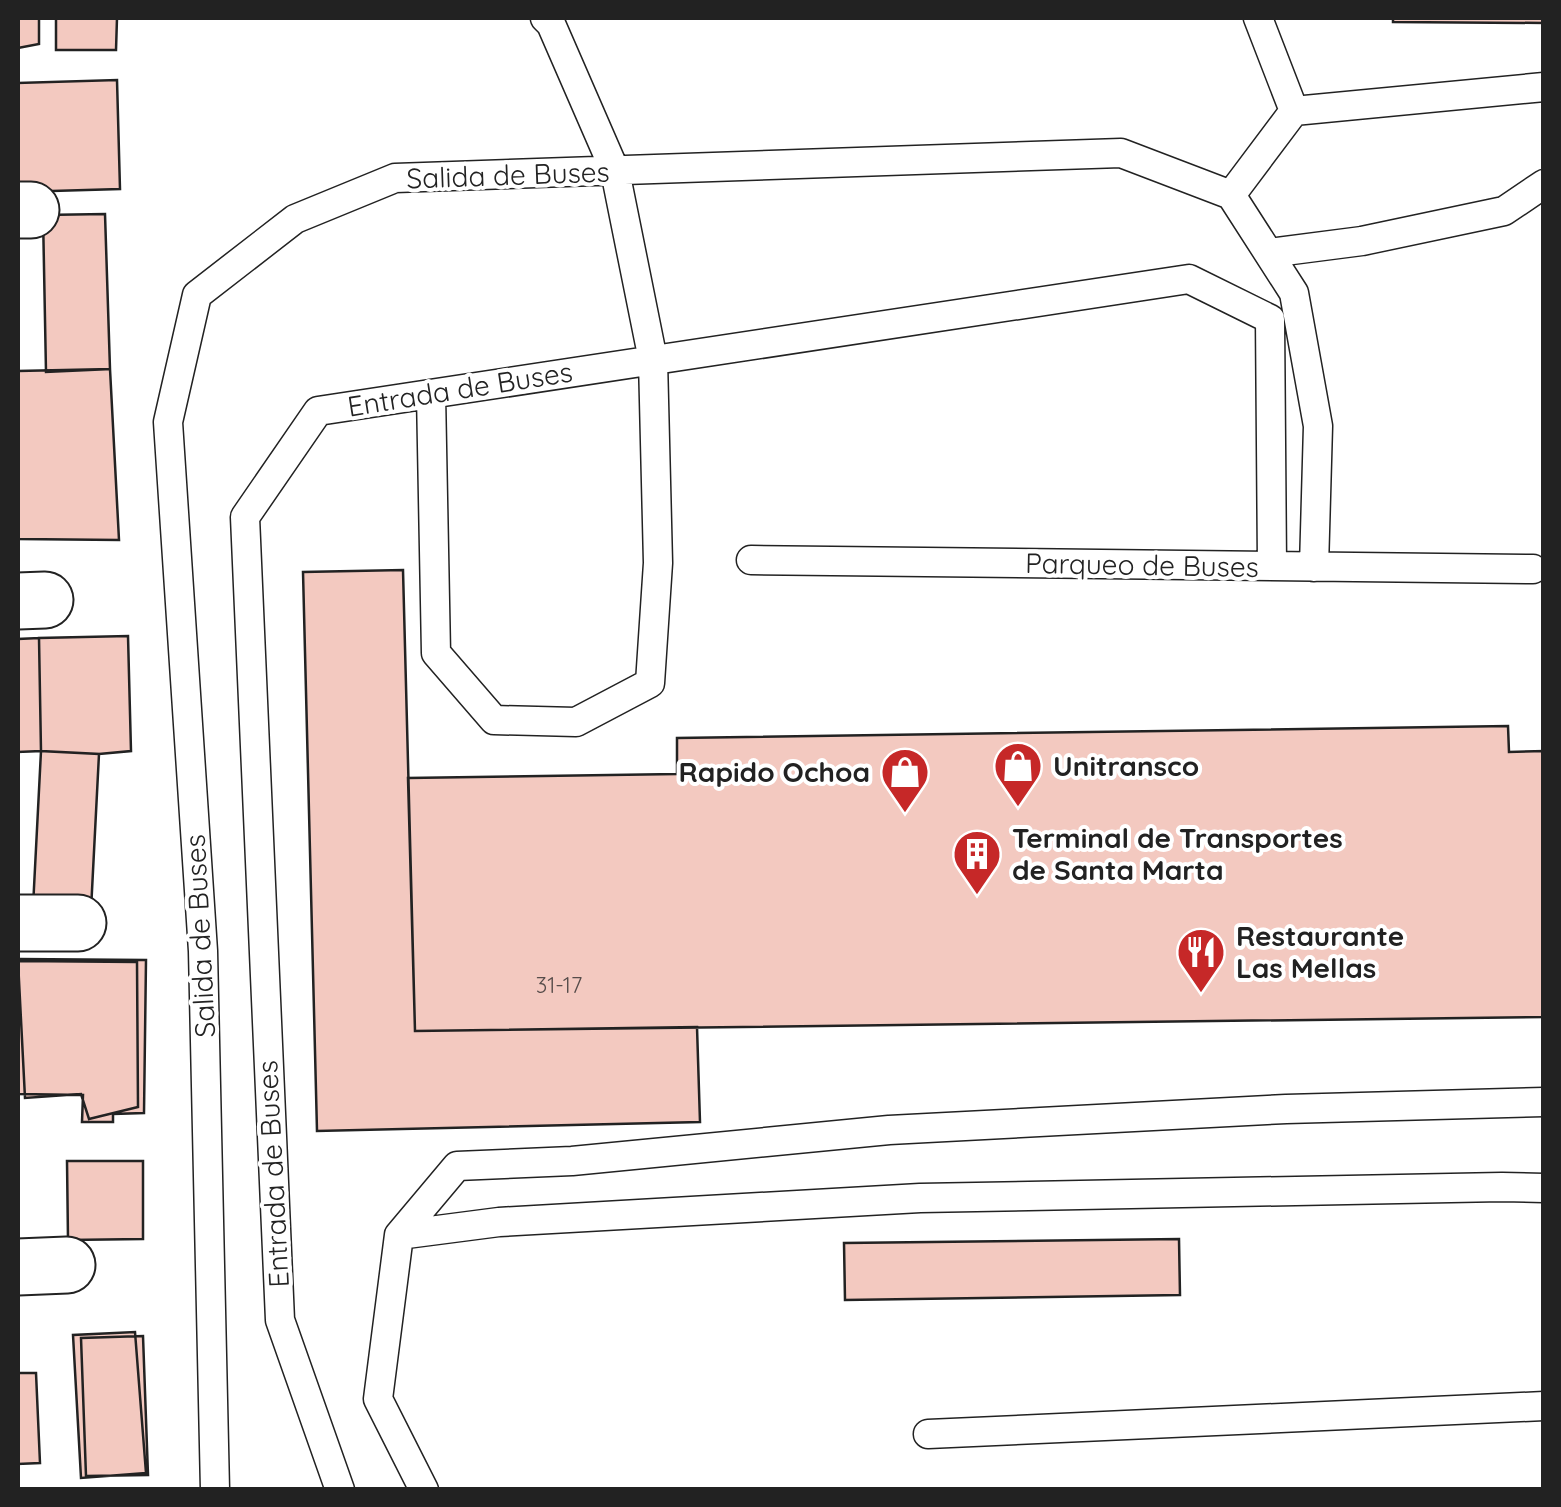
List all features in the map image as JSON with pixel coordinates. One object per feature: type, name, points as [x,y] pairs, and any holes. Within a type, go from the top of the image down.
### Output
[{"type":"street","points":[[18,924],[78,923]]},
{"type":"lane","points":[[431,394],[436,652],[494,720],[576,722],[650,683],[658,563],[654,360],[615,171],[545,18]]},
{"type":"lane","points":[[1258,18],[1294,111]]},
{"type":"lane","points":[[1314,566],[1318,426],[1294,293],[1231,195],[1294,111],[1544,87]]},
{"type":"lane","name":"Salida de Buses","points":[[214,1490],[203,951],[168,422],[197,295],[295,219],[395,178],[1121,153],[1231,195]]},
{"type":"lane","points":[[1269,253],[1362,241],[1504,210],[1544,184]]},
{"type":"lane","name":"Entrada de Buses","points":[[340,1490],[280,1320],[245,517],[318,411],[1190,279],[1270,319],[1272,566]]},
{"type":"lane","name":"Parqueo de Buses","points":[[751,560],[1533,570]]},
{"type":"lane","points":[[424,1490],[378,1399],[399,1235],[457,1166],[572,1161],[890,1130],[1286,1108],[1544,1102]]},
{"type":"lane","points":[[399,1235],[500,1222],[920,1198],[1544,1188]]},
{"type":"lane","points":[[928,1434],[1544,1406]]},
{"type":"building","points":[[18,18],[39,18],[39,44],[18,48]]},
{"type":"building","points":[[56,18],[117,18],[116,50],[56,50]]},
{"type":"building","points":[[1393,18],[1544,18],[1544,23],[1393,22]]},
{"type":"building","points":[[117,80],[120,189],[18,192],[18,83]]},
{"type":"building","points":[[105,214],[110,369],[46,372],[43,215]]},
{"type":"building","points":[[110,369],[119,540],[18,539],[18,371]]},
{"type":"building","points":[[403,570],[415,1031],[697,1027],[700,1122],[317,1131],[303,572]]},
{"type":"building","points":[[128,636],[131,751],[41,751],[39,638]]},
{"type":"building","points":[[39,638],[41,751],[18,752],[18,639]]},
{"type":"building","name":"Terminal de Transportes de Santa Marta","points":[[1508,726],[1509,752],[1544,751],[1544,1017],[415,1031],[408,778],[677,774],[677,738]]},
{"type":"building","points":[[41,751],[99,754],[91,910],[33,907]]},
{"type":"building","points":[[18,959],[146,960],[144,1113],[113,1114],[113,1122],[82,1122],[83,1095],[18,1094]]},
{"type":"building","points":[[18,961],[137,962],[138,1107],[89,1119],[81,1094],[25,1098]]},
{"type":"building","points":[[67,1161],[143,1161],[143,1239],[68,1240]]},
{"type":"building","points":[[1179,1239],[1180,1295],[845,1300],[844,1243]]},
{"type":"building","points":[[135,1332],[146,1473],[81,1478],[73,1335]]},
{"type":"building","points":[[143,1336],[148,1475],[86,1476],[81,1338]]},
{"type":"building","points":[[18,1373],[36,1373],[40,1463],[18,1464]]},
{"type":"place","name":"Unitransco","points":[[1018,808]]},
{"type":"place","name":"Rapido Ochoa","points":[[905,814]]},
{"type":"place","name":"Terminal de Transportes de Santa Marta","points":[[977,896]]},
{"type":"place","name":"Restaurante Las Mellas","points":[[1201,994]]}]
